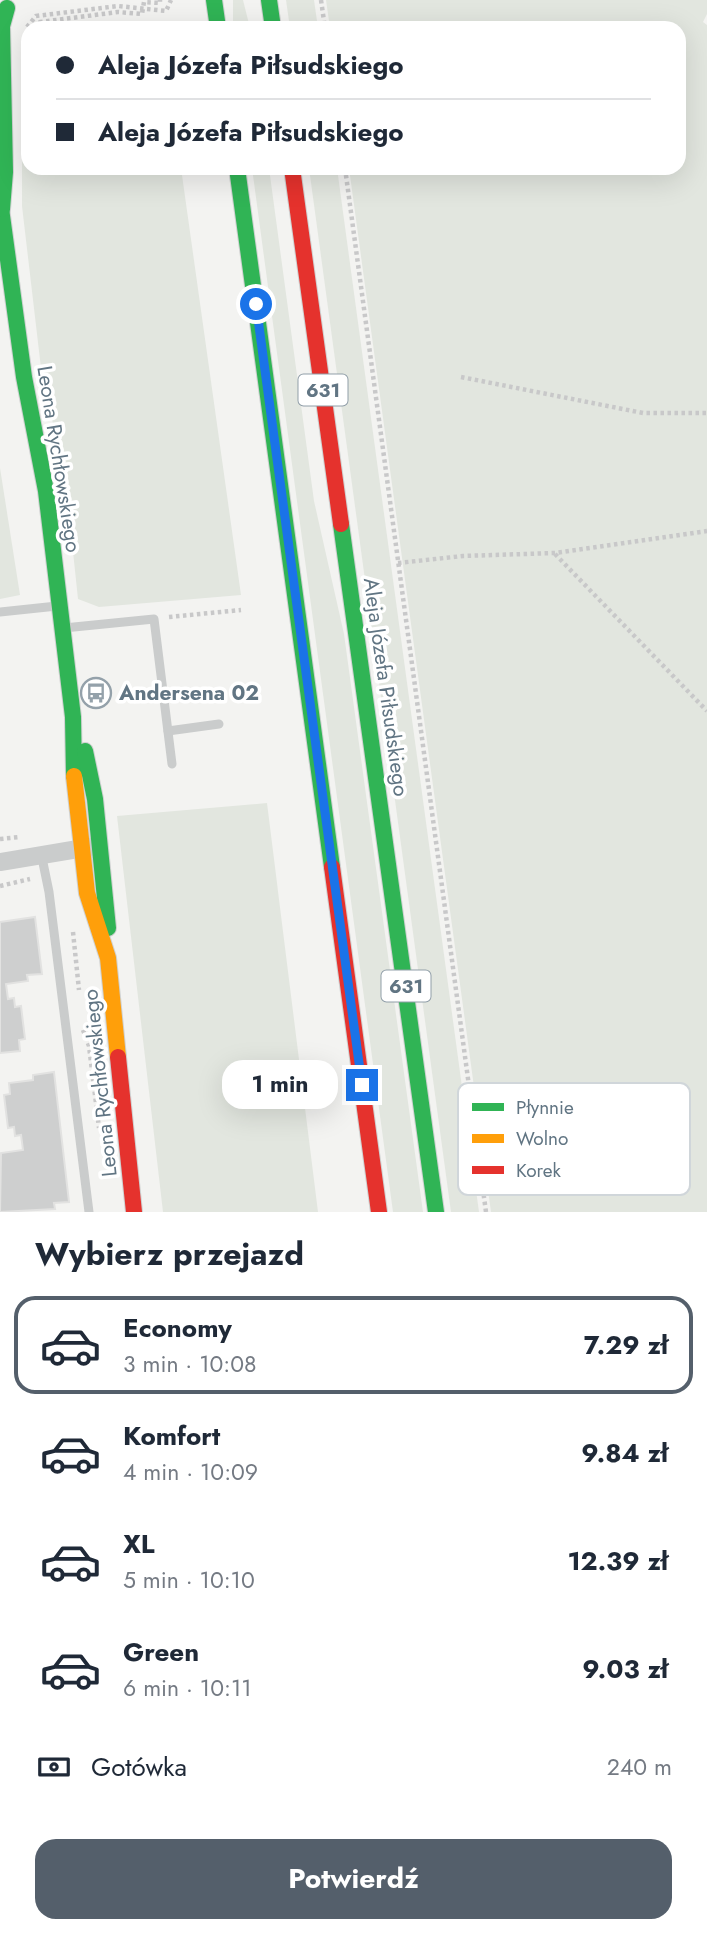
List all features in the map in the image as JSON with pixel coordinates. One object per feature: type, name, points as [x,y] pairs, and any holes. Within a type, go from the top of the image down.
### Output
[{"type":"main road","points":[[214,0],[217,21]]},
{"type":"main road","points":[[269,0],[272,21]]},
{"type":"main road","points":[[4,9],[23,1]]},
{"type":"main road","name":"Leona Rychłowskiego","points":[[4,9],[2,26],[5,172],[1,205],[24,377],[46,491],[74,717],[75,800],[80,848],[87,893],[107,951]]},
{"type":"main road","name":"631","points":[[238,175],[379,1212]]},
{"type":"main road","name":"Aleja Józefa Piłsudskiego","points":[[293,175],[436,1212]]},
{"type":"main road","name":"Leona Rychłowskiego","points":[[74,717],[90,770],[100,846],[107,916],[107,951],[134,1212]]},
{"type":"street","points":[[0,862],[41,853],[100,846]]},
{"type":"lane","points":[[0,612],[60,606]]},
{"type":"lane","points":[[62,629],[154,619],[172,764]]},
{"type":"lane","points":[[168,731],[219,724]]},
{"type":"lane","points":[[41,853],[47,875],[89,1212]]},
{"type":"path","points":[[48,21],[118,12],[142,14],[144,2],[160,0]]},
{"type":"path","points":[[36,16],[118,6],[166,11],[171,0]]},
{"type":"path","points":[[321,0],[324,21]]},
{"type":"path","points":[[346,175],[468,1083]]},
{"type":"path","points":[[461,377],[643,413],[707,413]]},
{"type":"path","points":[[398,564],[463,556],[555,553],[707,531]]},
{"type":"path","points":[[555,553],[707,711]]},
{"type":"path","points":[[154,619],[241,610]]},
{"type":"path","points":[[0,886],[47,875]]},
{"type":"shaded area","points":[[233,0],[243,0],[248,21],[233,21]]},
{"type":"shaded area","points":[[286,0],[314,0],[317,21],[289,21]]},
{"type":"shaded area","points":[[326,0],[707,0],[707,14],[703,22],[707,25],[707,1212],[491,1212],[489,1195],[690,1195],[690,1083],[473,1083],[350,175],[686,175],[686,21],[329,21]]},
{"type":"shaded area","points":[[22,175],[182,175],[241,595],[99,607],[78,599],[66,485],[41,368],[22,206]]},
{"type":"shaded area","points":[[253,175],[270,175],[314,501],[344,634],[423,1212],[393,1212]]},
{"type":"shaded area","points":[[310,175],[338,175],[461,1083],[458,1083],[458,1195],[477,1195],[479,1212],[451,1212]]},
{"type":"shaded area","points":[[0,468],[20,595],[0,599]]},
{"type":"shaded area","points":[[267,803],[318,1212],[163,1212],[117,816]]},
{"type":"building","points":[[35,917],[42,974],[27,975],[28,981],[6,984],[8,999],[14,998],[15,1007],[21,1006],[25,1039],[19,1040],[20,1051],[0,1053],[0,922]]},
{"type":"building","points":[[54,1072],[69,1202],[54,1203],[55,1209],[0,1212],[1,1153],[23,1150],[21,1135],[15,1136],[14,1127],[8,1128],[4,1095],[10,1094],[9,1083],[33,1080],[33,1075]]},
{"type":"traffic: fast","points":[[214,0],[217,21]]},
{"type":"traffic: fast","points":[[269,0],[272,21]]},
{"type":"traffic: fast","points":[[2,209],[5,172],[2,26],[7,8]]},
{"type":"traffic: fast","points":[[238,175],[332,867]]},
{"type":"traffic: fast","points":[[0,201],[24,377],[46,491],[73,717],[74,776]]},
{"type":"traffic: fast","points":[[341,524],[436,1212]]},
{"type":"traffic: fast","points":[[85,751],[95,799],[108,928]]},
{"type":"traffic: slow","points":[[74,776],[87,893],[108,958],[118,1057]]},
{"type":"traffic: jam","points":[[293,175],[341,524]]},
{"type":"traffic: jam","points":[[332,867],[379,1212]]},
{"type":"traffic: jam","points":[[118,1057],[134,1212]]},
{"type":"place","name":"Andersena 02","points":[[96,693]]},
{"type":"route","points":[[256,304],[362,1085]]}]
